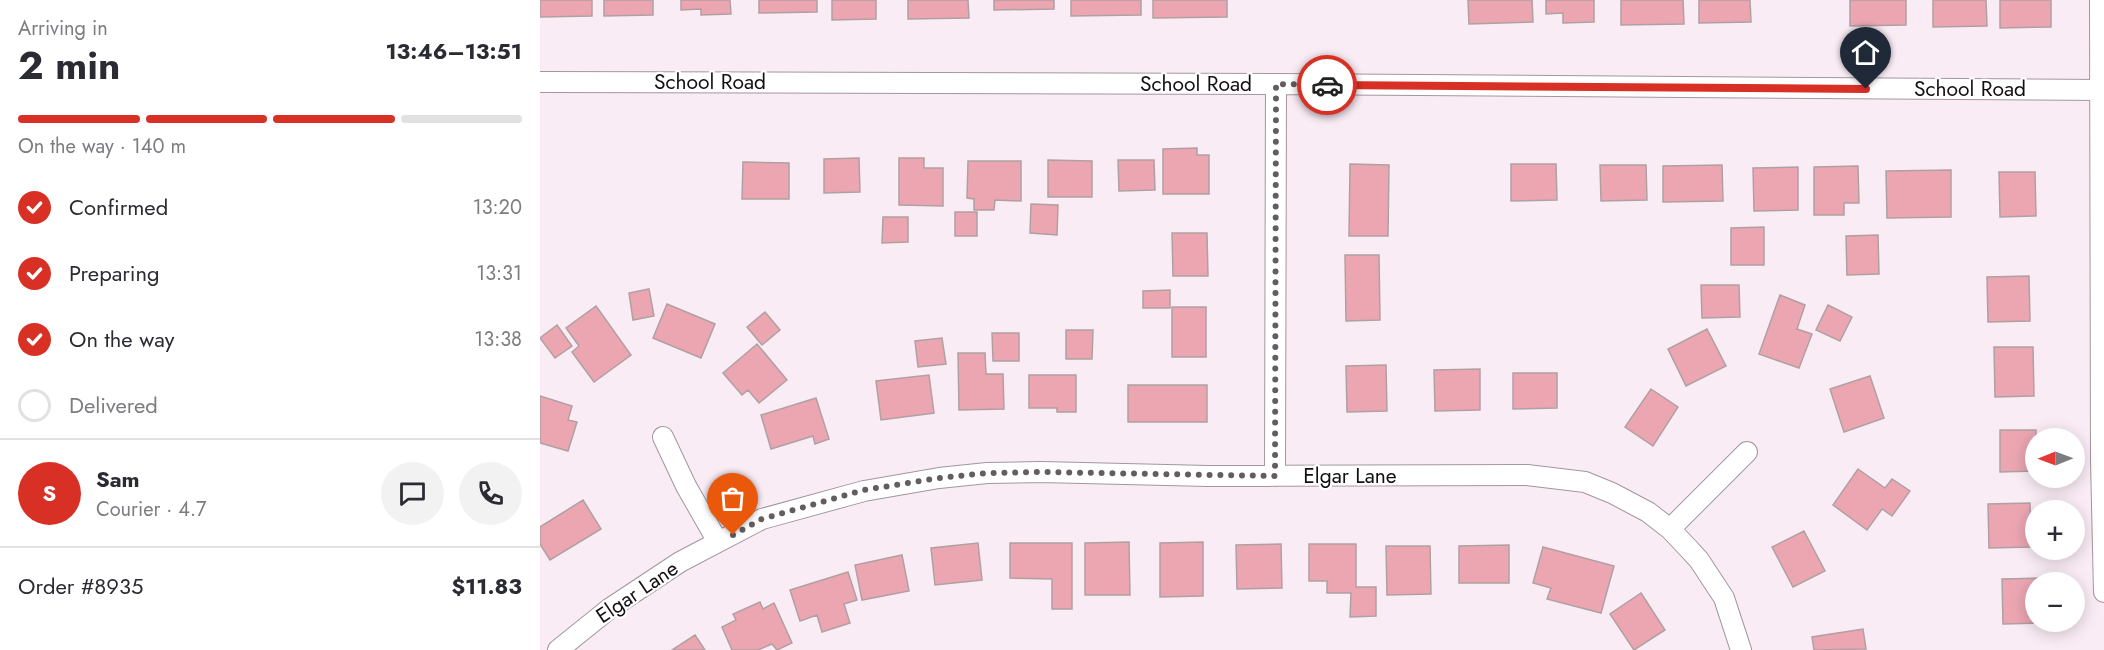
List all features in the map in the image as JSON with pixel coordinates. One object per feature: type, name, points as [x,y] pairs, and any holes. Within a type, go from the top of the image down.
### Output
[{"type":"street","points":[[2100,0],[2103,90],[2101,461],[2104,592]]},
{"type":"street","name":"School Road","points":[[540,82],[2103,90]]},
{"type":"street","points":[[1275,476],[1276,84]]},
{"type":"street","points":[[663,437],[686,486],[718,542]]},
{"type":"street","points":[[1670,529],[1747,452]]},
{"type":"street","name":"Elgar Lane","points":[[558,650],[609,609],[680,562],[762,519],[864,490],[987,473],[1041,472],[1275,476],[1527,475],[1585,482],[1648,512],[1670,529],[1699,560],[1724,598],[1741,650]]},
{"type":"building","points":[[540,0],[592,0],[592,16],[540,17]]},
{"type":"building","points":[[604,0],[653,0],[653,15],[604,16]]},
{"type":"building","points":[[681,0],[730,0],[731,14],[701,15],[701,9],[681,10]]},
{"type":"building","points":[[759,0],[817,0],[817,12],[759,13]]},
{"type":"building","points":[[832,0],[876,0],[876,19],[832,20]]},
{"type":"building","points":[[908,0],[968,0],[969,18],[908,19]]},
{"type":"building","points":[[994,0],[1054,0],[1054,9],[994,10]]},
{"type":"building","points":[[1071,0],[1141,0],[1141,15],[1071,16]]},
{"type":"building","points":[[1153,0],[1227,0],[1227,17],[1153,18]]},
{"type":"building","points":[[1468,0],[1532,0],[1533,22],[1469,24]]},
{"type":"building","points":[[1546,0],[1594,0],[1594,22],[1563,23],[1563,13],[1546,14]]},
{"type":"building","points":[[1621,0],[1683,0],[1684,24],[1621,25]]},
{"type":"building","points":[[1699,0],[1750,0],[1751,22],[1699,23]]},
{"type":"building","points":[[1850,0],[1906,0],[1906,25],[1850,26]]},
{"type":"building","points":[[1933,0],[1986,0],[1987,26],[1933,27]]},
{"type":"building","points":[[2000,0],[2051,0],[2051,27],[2000,28]]},
{"type":"building","points":[[1197,148],[1197,155],[1209,155],[1209,194],[1163,194],[1163,149]]},
{"type":"building","points":[[859,158],[860,192],[824,193],[824,159]]},
{"type":"building","points":[[899,158],[924,158],[924,168],[943,168],[943,206],[899,205]]},
{"type":"building","points":[[1048,160],[1092,161],[1092,197],[1048,197]]},
{"type":"building","points":[[1118,160],[1154,160],[1155,190],[1119,191]]},
{"type":"building","points":[[968,161],[1021,161],[1021,201],[995,200],[994,210],[974,210],[974,199],[967,198]]},
{"type":"building","points":[[743,162],[789,163],[789,199],[742,199]]},
{"type":"building","points":[[1350,164],[1389,165],[1388,236],[1349,236]]},
{"type":"building","points":[[1511,164],[1556,164],[1557,200],[1511,201]]},
{"type":"building","points":[[1600,165],[1646,165],[1647,200],[1601,201]]},
{"type":"building","points":[[1722,165],[1723,201],[1663,202],[1663,166]]},
{"type":"building","points":[[1858,166],[1859,203],[1844,203],[1844,215],[1814,215],[1814,167]]},
{"type":"building","points":[[1798,167],[1798,210],[1754,211],[1753,168]]},
{"type":"building","points":[[1951,170],[1951,217],[1887,218],[1886,171]]},
{"type":"building","points":[[1999,172],[2035,172],[2036,216],[2000,217]]},
{"type":"building","points":[[1031,204],[1058,205],[1057,235],[1030,233]]},
{"type":"building","points":[[955,212],[977,212],[977,236],[955,236]]},
{"type":"building","points":[[883,217],[908,217],[908,242],[882,243]]},
{"type":"building","points":[[1764,227],[1764,265],[1731,265],[1731,228]]},
{"type":"building","points":[[1172,233],[1207,233],[1208,276],[1173,276]]},
{"type":"building","points":[[1878,235],[1879,274],[1847,275],[1846,236]]},
{"type":"building","points":[[1345,255],[1379,255],[1380,320],[1346,321]]},
{"type":"building","points":[[2029,276],[2030,321],[1988,322],[1987,277]]},
{"type":"building","points":[[1701,285],[1739,285],[1740,317],[1702,318]]},
{"type":"building","points":[[649,289],[654,316],[633,320],[629,293]]},
{"type":"building","points":[[1170,290],[1170,308],[1143,308],[1143,291]]},
{"type":"building","points":[[1780,295],[1805,305],[1797,329],[1812,334],[1799,368],[1759,354]]},
{"type":"building","points":[[667,304],[715,324],[701,358],[653,338]]},
{"type":"building","points":[[1828,305],[1852,317],[1840,341],[1816,330]]},
{"type":"building","points":[[596,306],[631,355],[594,382],[572,352],[579,346],[566,328]]},
{"type":"building","points":[[1172,307],[1206,307],[1206,357],[1172,357]]},
{"type":"building","points":[[765,312],[780,330],[762,345],[747,327]]},
{"type":"building","points":[[557,325],[572,346],[555,358],[540,338]]},
{"type":"building","points":[[1707,329],[1726,366],[1686,386],[1668,349]]},
{"type":"building","points":[[1066,330],[1093,330],[1092,359],[1066,359]]},
{"type":"building","points":[[992,333],[1019,333],[1019,361],[993,361]]},
{"type":"building","points":[[942,338],[946,364],[918,367],[915,341]]},
{"type":"building","points":[[757,344],[787,380],[759,403],[748,390],[742,395],[723,373]]},
{"type":"building","points":[[1994,347],[2033,347],[2034,396],[1995,397]]},
{"type":"building","points":[[958,353],[985,353],[986,374],[1003,374],[1004,409],[959,410]]},
{"type":"building","points":[[1386,365],[1387,411],[1347,412],[1346,366]]},
{"type":"building","points":[[1480,369],[1480,410],[1435,411],[1434,370]]},
{"type":"building","points":[[1513,373],[1557,373],[1557,408],[1513,409]]},
{"type":"building","points":[[929,375],[934,413],[881,420],[876,381]]},
{"type":"building","points":[[1029,375],[1076,375],[1076,412],[1057,412],[1057,408],[1029,408]]},
{"type":"building","points":[[1870,376],[1884,418],[1844,432],[1830,389]]},
{"type":"building","points":[[1128,385],[1207,385],[1207,422],[1128,422]]},
{"type":"building","points":[[1651,389],[1678,407],[1653,446],[1625,427]]},
{"type":"building","points":[[540,396],[572,406],[568,420],[577,422],[568,451],[540,443]]},
{"type":"building","points":[[816,398],[829,439],[815,444],[813,436],[771,449],[761,415]]},
{"type":"building","points":[[2000,430],[2025,430],[2025,471],[2000,472]]},
{"type":"building","points":[[1858,469],[1885,488],[1892,479],[1910,491],[1892,516],[1882,509],[1867,530],[1833,505]]},
{"type":"building","points":[[583,500],[601,529],[550,560],[540,544],[540,527]]},
{"type":"building","points":[[2025,503],[2025,547],[1989,548],[1988,504]]},
{"type":"building","points":[[1804,531],[1825,571],[1793,587],[1772,547]]},
{"type":"building","points":[[1129,542],[1130,595],[1085,595],[1085,543]]},
{"type":"building","points":[[1203,542],[1203,596],[1160,597],[1160,543]]},
{"type":"building","points":[[978,543],[982,580],[935,585],[931,548]]},
{"type":"building","points":[[1010,543],[1072,543],[1072,609],[1052,609],[1052,579],[1010,578]]},
{"type":"building","points":[[1281,544],[1282,588],[1237,589],[1236,545]]},
{"type":"building","points":[[1309,544],[1356,544],[1356,587],[1376,587],[1376,616],[1350,617],[1351,593],[1327,593],[1327,581],[1309,581]]},
{"type":"building","points":[[1509,545],[1509,583],[1459,583],[1459,546]]},
{"type":"building","points":[[1386,546],[1430,546],[1431,594],[1387,595]]},
{"type":"building","points":[[1543,547],[1614,566],[1601,613],[1547,599],[1551,588],[1533,583]]},
{"type":"building","points":[[902,555],[909,591],[862,600],[855,565]]},
{"type":"building","points":[[848,572],[857,600],[844,604],[850,623],[822,632],[817,615],[800,621],[790,590]]},
{"type":"building","points":[[2025,578],[2025,623],[2003,624],[2002,579]]},
{"type":"building","points":[[1641,593],[1665,630],[1634,650],[1610,614]]},
{"type":"building","points":[[760,602],[763,609],[774,603],[792,643],[777,650],[772,644],[758,650],[732,650],[722,627],[736,620],[733,614]]},
{"type":"building","points":[[1863,629],[1866,649],[1814,650],[1812,637]]},
{"type":"building","points":[[695,635],[705,650],[672,650]]},
{"type":"way so far","points":[[733,535],[762,519],[864,490],[939,478],[987,473],[1041,472],[1275,476],[1276,84],[1327,85]]},
{"type":"route","points":[[1327,85],[1866,89]]}]
